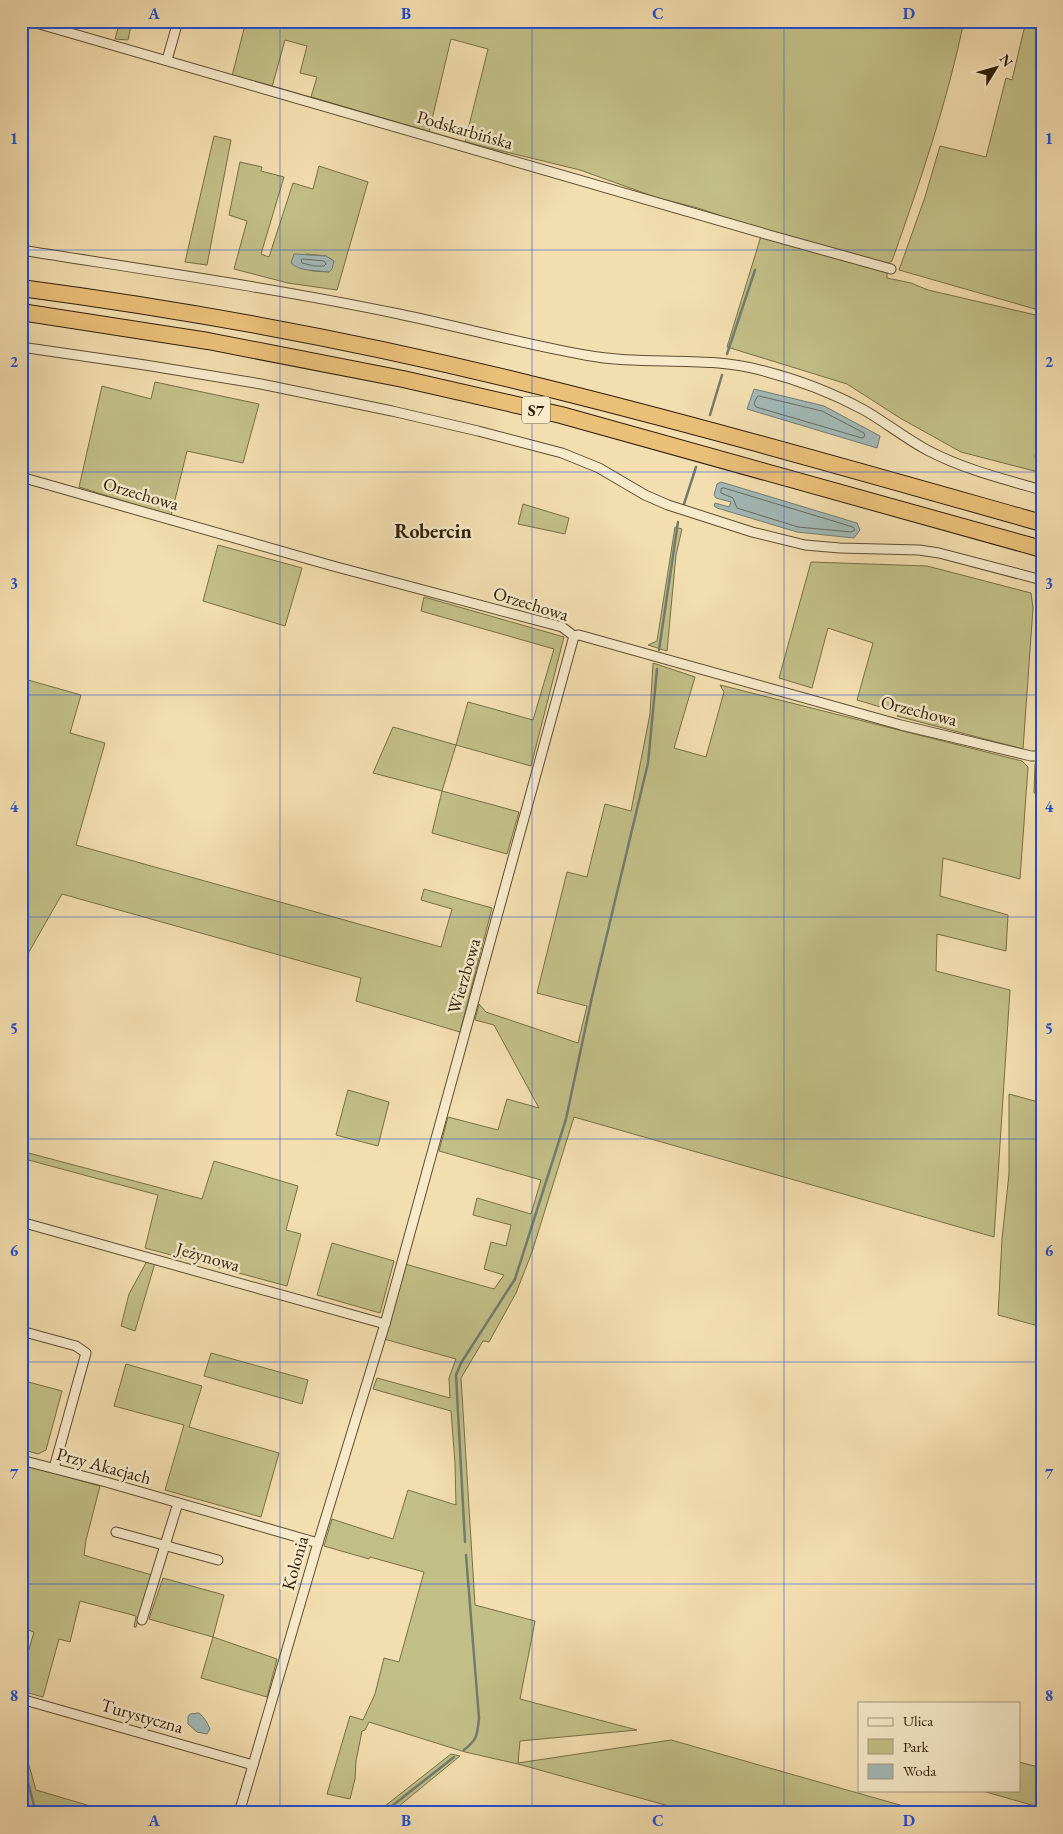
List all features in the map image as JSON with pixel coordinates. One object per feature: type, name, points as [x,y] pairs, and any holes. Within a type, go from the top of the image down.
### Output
[{"type":"highway","name":"S7","points":[[21,288],[246,323],[498,376],[673,420],[1042,523]]},
{"type":"highway","name":"S7","points":[[21,312],[208,340],[403,379],[561,415],[1042,549]]},
{"type":"street","name":"Podskarbińska","points":[[29,21],[652,202],[891,269]]},
{"type":"street","points":[[167,60],[178,21]]},
{"type":"street","points":[[21,250],[268,289],[398,314],[590,356],[628,360],[703,362],[738,365],[760,370],[816,387],[841,398],[864,410],[929,451],[957,463],[990,476],[1042,490]]},
{"type":"street","points":[[21,347],[261,384],[478,430],[562,453],[599,468],[645,495],[668,505],[752,532],[814,546],[919,550],[939,553],[1042,580]]},
{"type":"street","name":"Orzechowa","points":[[21,477],[333,566],[562,627],[574,636],[579,635],[651,654],[901,725],[1031,756],[1042,756]]},
{"type":"street","name":"Wierzbowa","points":[[385,1324],[574,636]]},
{"type":"street","name":"Jeżynowa","points":[[21,1222],[385,1324]]},
{"type":"street","name":"Kolonia","points":[[239,1813],[318,1543],[385,1324]]},
{"type":"street","points":[[21,1331],[70,1344],[86,1353],[54,1468]]},
{"type":"street","name":"Przy Akacjach","points":[[21,1460],[318,1543]]},
{"type":"street","points":[[142,1620],[178,1503]]},
{"type":"street","points":[[116,1532],[218,1560]]},
{"type":"street","name":"Turystyczna","points":[[21,1699],[253,1765]]},
{"type":"green space","points":[[120,21],[132,21],[128,40],[115,39]]},
{"type":"green space","points":[[246,21],[964,21],[950,82],[923,172],[892,261],[886,265],[778,235],[698,208],[658,198],[580,170],[465,142],[488,49],[451,39],[429,132],[311,97],[317,77],[300,73],[307,46],[285,40],[272,87],[232,76]]},
{"type":"green space","points":[[1026,21],[1042,21],[1042,311],[899,270],[925,197],[940,146],[986,157],[1006,78],[1012,80]]},
{"type":"green space","points":[[214,136],[231,140],[207,265],[185,262]]},
{"type":"green space","points":[[240,162],[262,167],[261,171],[284,177],[261,254],[269,257],[293,183],[313,189],[319,166],[368,182],[337,290],[288,283],[234,269],[247,221],[229,215]],"holes":[[[306,254],[326,256],[334,261],[329,272],[300,268]]]},
{"type":"green space","points":[[761,236],[887,272],[887,278],[911,283],[928,290],[1040,316],[1042,318],[1042,420],[1041,438],[1035,456],[1038,472],[961,452],[900,418],[847,384],[727,347]]},
{"type":"green space","points":[[155,382],[259,404],[243,463],[187,451],[171,516],[79,487],[102,386],[151,399]]},
{"type":"green space","points":[[523,504],[569,518],[565,534],[518,524]]},
{"type":"green space","points":[[675,527],[682,529],[676,555],[667,651],[648,645],[657,641]]},
{"type":"green space","points":[[218,545],[302,568],[285,626],[203,601]]},
{"type":"green space","points":[[811,562],[927,566],[1031,593],[1033,608],[1023,749],[897,716],[901,713],[857,700],[873,643],[828,628],[812,688],[779,678]]},
{"type":"green space","points":[[424,597],[564,637],[531,766],[456,745],[468,702],[533,720],[554,649],[421,611]]},
{"type":"green space","points":[[1042,636],[1042,705],[1036,704]]},
{"type":"green space","points":[[653,663],[695,677],[674,748],[706,757],[724,692],[720,685],[1022,761],[1028,767],[1020,879],[943,858],[940,896],[1008,915],[1006,951],[937,934],[936,971],[1010,990],[994,1237],[574,1117],[532,1252],[516,1293],[489,1342],[483,1341],[461,1378],[475,1605],[535,1621],[520,1699],[637,1730],[520,1741],[518,1763],[671,1740],[928,1813],[694,1813],[518,1764],[465,1752],[369,1722],[365,1730],[362,1731],[350,1799],[327,1794],[350,1716],[363,1720],[375,1694],[384,1658],[399,1662],[424,1572],[324,1546],[332,1519],[393,1539],[408,1490],[456,1505],[451,1411],[373,1389],[377,1378],[450,1398],[449,1378],[456,1359],[384,1339],[405,1264],[494,1289],[504,1275],[484,1269],[491,1242],[506,1246],[511,1225],[473,1215],[477,1198],[531,1214],[541,1180],[439,1151],[448,1117],[498,1130],[507,1099],[539,1108],[494,1025],[475,1020],[479,1004],[486,1012],[578,1043],[587,1006],[537,993],[567,872],[587,877],[605,804],[631,811],[650,714]]},
{"type":"green space","points":[[21,678],[81,695],[70,733],[105,743],[76,845],[441,947],[452,909],[421,900],[424,889],[492,908],[460,1032],[356,1001],[361,978],[62,894],[21,966],[21,911],[28,886],[21,884]]},
{"type":"green space","points":[[393,727],[456,745],[442,791],[373,773]]},
{"type":"green space","points":[[1042,762],[1042,795],[1034,793],[1035,764]]},
{"type":"green space","points":[[442,791],[519,812],[507,854],[432,833]]},
{"type":"green space","points":[[348,1090],[389,1102],[378,1146],[336,1135]]},
{"type":"green space","points":[[1009,1094],[1042,1103],[1042,1327],[998,1315],[1002,1239],[1009,1174]]},
{"type":"green space","points":[[21,1151],[202,1199],[214,1161],[298,1186],[286,1230],[301,1234],[287,1286],[145,1248],[158,1195],[21,1158]]},
{"type":"green space","points":[[332,1243],[394,1261],[380,1313],[317,1295]]},
{"type":"green space","points":[[147,1261],[155,1263],[135,1331],[121,1326],[129,1294]]},
{"type":"green space","points":[[211,1353],[308,1380],[302,1404],[204,1376]]},
{"type":"green space","points":[[126,1364],[202,1386],[189,1427],[279,1453],[261,1517],[165,1490],[184,1425],[114,1406]]},
{"type":"green space","points":[[21,1380],[62,1391],[46,1450],[38,1454],[21,1449]]},
{"type":"green space","points":[[21,1464],[100,1486],[84,1555],[152,1575],[136,1627],[134,1627],[136,1616],[80,1601],[70,1642],[59,1639],[43,1697],[21,1691],[21,1676],[34,1632],[21,1628]]},
{"type":"green space","points":[[163,1578],[224,1595],[213,1637],[149,1619]]},
{"type":"green space","points":[[213,1637],[277,1659],[267,1697],[201,1678]]},
{"type":"green space","points":[[21,1737],[36,1790],[114,1813],[21,1813]]},
{"type":"green space","points":[[451,1754],[460,1756],[393,1811],[390,1813],[376,1813]]},
{"type":"green space","points":[[1020,1762],[1042,1768],[1042,1808],[986,1792],[1020,1792]]},
{"type":"water","points":[[294,254],[326,256],[334,261],[332,269],[329,272],[299,268],[291,263]]},
{"type":"water","points":[[754,389],[824,406],[880,436],[877,448],[747,409]]},
{"type":"water","points":[[721,482],[857,523],[860,530],[854,538],[797,532],[717,508],[714,506],[715,503],[729,507],[731,502],[716,498],[714,495],[717,484]]},
{"type":"water","points":[[199,1713],[210,1729],[207,1734],[197,1732],[188,1724],[190,1714]]},
{"type":"waterway","points":[[727,354],[755,270]]},
{"type":"waterway","points":[[710,415],[722,375]]},
{"type":"waterway","points":[[684,504],[696,467]]},
{"type":"waterway","points":[[659,650],[678,522]]},
{"type":"waterway","points":[[465,1542],[456,1375],[461,1363],[515,1279],[566,1119],[592,997],[648,763],[657,669]]},
{"type":"waterway","points":[[464,1750],[472,1743],[476,1736],[479,1718],[466,1555]]},
{"type":"waterway","points":[[21,1756],[36,1813]]},
{"type":"waterway","points":[[383,1813],[454,1757]]},
{"type":"district","name":"Robercin","points":[[433,531]]}]
